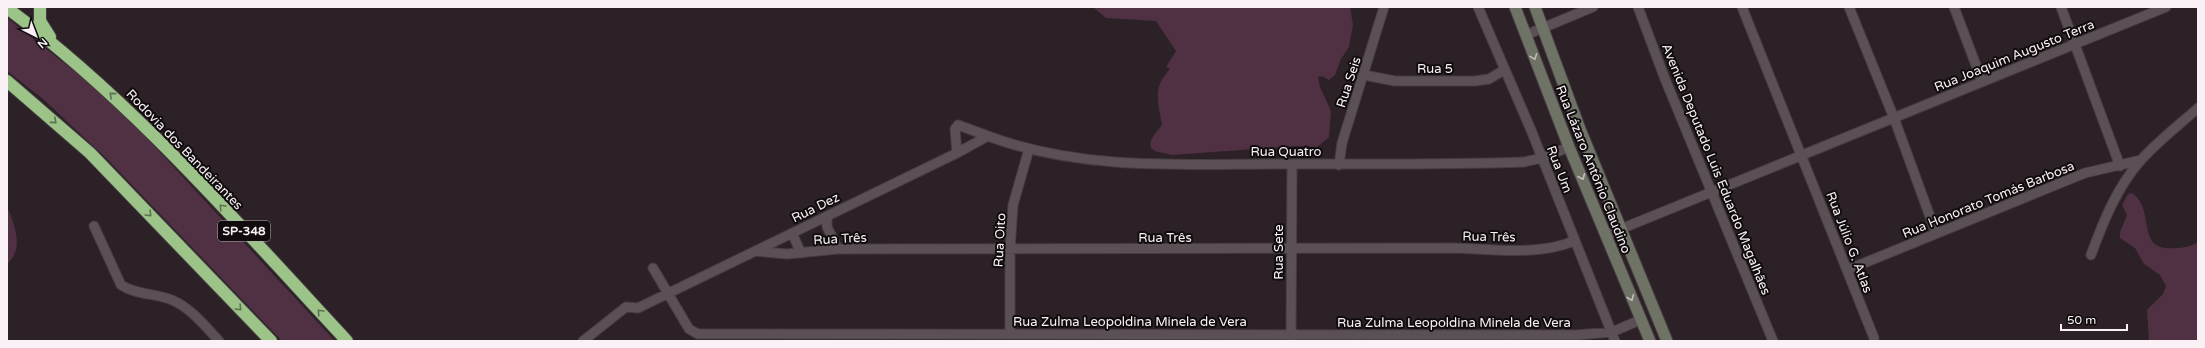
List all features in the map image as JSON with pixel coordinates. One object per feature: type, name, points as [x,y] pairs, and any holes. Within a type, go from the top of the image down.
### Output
[{"type":"highway","points":[[40,7],[40,21],[53,43]]},
{"type":"highway","name":"Rodovia dos Bandeirantes","points":[[7,8],[53,43],[140,122],[347,341]]},
{"type":"highway","points":[[7,81],[90,153],[271,341]]},
{"type":"highway","points":[[7,90],[24,95]]},
{"type":"main road","name":"Rua Lázaro Antônio Claudino","points":[[1515,7],[1569,147],[1650,341]]},
{"type":"main road","name":"Rua Lázaro Antônio Claudino","points":[[1535,7],[1580,129],[1667,341]]},
{"type":"street","name":"Rua Seis","points":[[1339,165],[1342,143],[1384,7]]},
{"type":"street","name":"Rua Um","points":[[1478,7],[1542,158],[1615,341]]},
{"type":"street","points":[[1526,35],[1593,7]]},
{"type":"street","name":"Avenida Deputado Luis Eduardo Magalhães","points":[[1638,7],[1773,341]]},
{"type":"street","name":"Rua Júlio G. Atlas","points":[[1742,7],[1803,156],[1874,338]]},
{"type":"street","points":[[1849,7],[1894,118],[1936,233]]},
{"type":"street","points":[[1954,7],[1982,81]]},
{"type":"street","points":[[2061,7],[2076,43],[2120,166]]},
{"type":"street","name":"Rua Joaquim Augusto Terra","points":[[1894,118],[2166,7]]},
{"type":"street","name":"Rua 5","points":[[1364,75],[1396,81],[1475,81],[1489,79],[1504,70]]},
{"type":"street","points":[[2091,255],[2109,210],[2124,184],[2141,160],[2198,108]]},
{"type":"street","points":[[1606,235],[1894,118]]},
{"type":"street","points":[[957,153],[955,129],[958,124],[988,136]]},
{"type":"street","name":"Rua Quatro","points":[[988,136],[1029,150],[1094,160],[1131,162],[1339,165],[1509,162],[1542,158],[1569,147]]},
{"type":"street","name":"Rua Dez","points":[[583,341],[626,307],[638,308],[668,294],[957,153],[988,136]]},
{"type":"street","name":"Rua Oito","points":[[1010,334],[1010,249],[1013,205],[1029,150]]},
{"type":"street","name":"Rua Honorato Tomás Barbosa","points":[[1847,270],[2085,173],[2141,160]]},
{"type":"street","name":"Rua Sete","points":[[1291,337],[1292,164]]},
{"type":"street","points":[[827,216],[827,228],[838,249]]},
{"type":"street","points":[[94,226],[121,285],[130,291],[172,300],[189,310],[219,341]]},
{"type":"street","points":[[792,233],[801,253]]},
{"type":"street","name":"Rua Três","points":[[755,251],[787,254],[838,249],[1292,248],[1517,250],[1560,247],[1574,241]]},
{"type":"street","name":"Rua Zulma Leopoldina Minela de Vera","points":[[654,268],[689,329],[698,334],[973,338],[1010,334],[1291,337],[1576,335],[1612,332],[1640,320]]},
{"type":"shaded area","points":[[1093,7],[1350,7],[1353,25],[1349,47],[1341,59],[1335,75],[1329,80],[1322,76],[1318,77],[1320,87],[1331,111],[1329,137],[1317,147],[1296,146],[1172,155],[1155,151],[1150,145],[1154,136],[1162,125],[1158,102],[1159,89],[1164,76],[1170,69],[1166,67],[1176,51],[1156,21],[1106,18]]},
{"type":"shaded area","points":[[7,18],[87,81],[143,134],[335,341],[282,341],[107,159],[42,98],[7,71]]},
{"type":"shaded area","points":[[2132,193],[2139,200],[2143,209],[2147,228],[2154,243],[2162,247],[2177,248],[2189,246],[2198,242],[2198,341],[2149,341],[2147,310],[2163,294],[2166,286],[2160,275],[2144,264],[2135,248],[2120,238],[2120,232],[2127,215],[2122,205],[2128,194]]},
{"type":"shaded area","points":[[7,206],[15,228],[17,243],[16,251],[7,264]]}]
